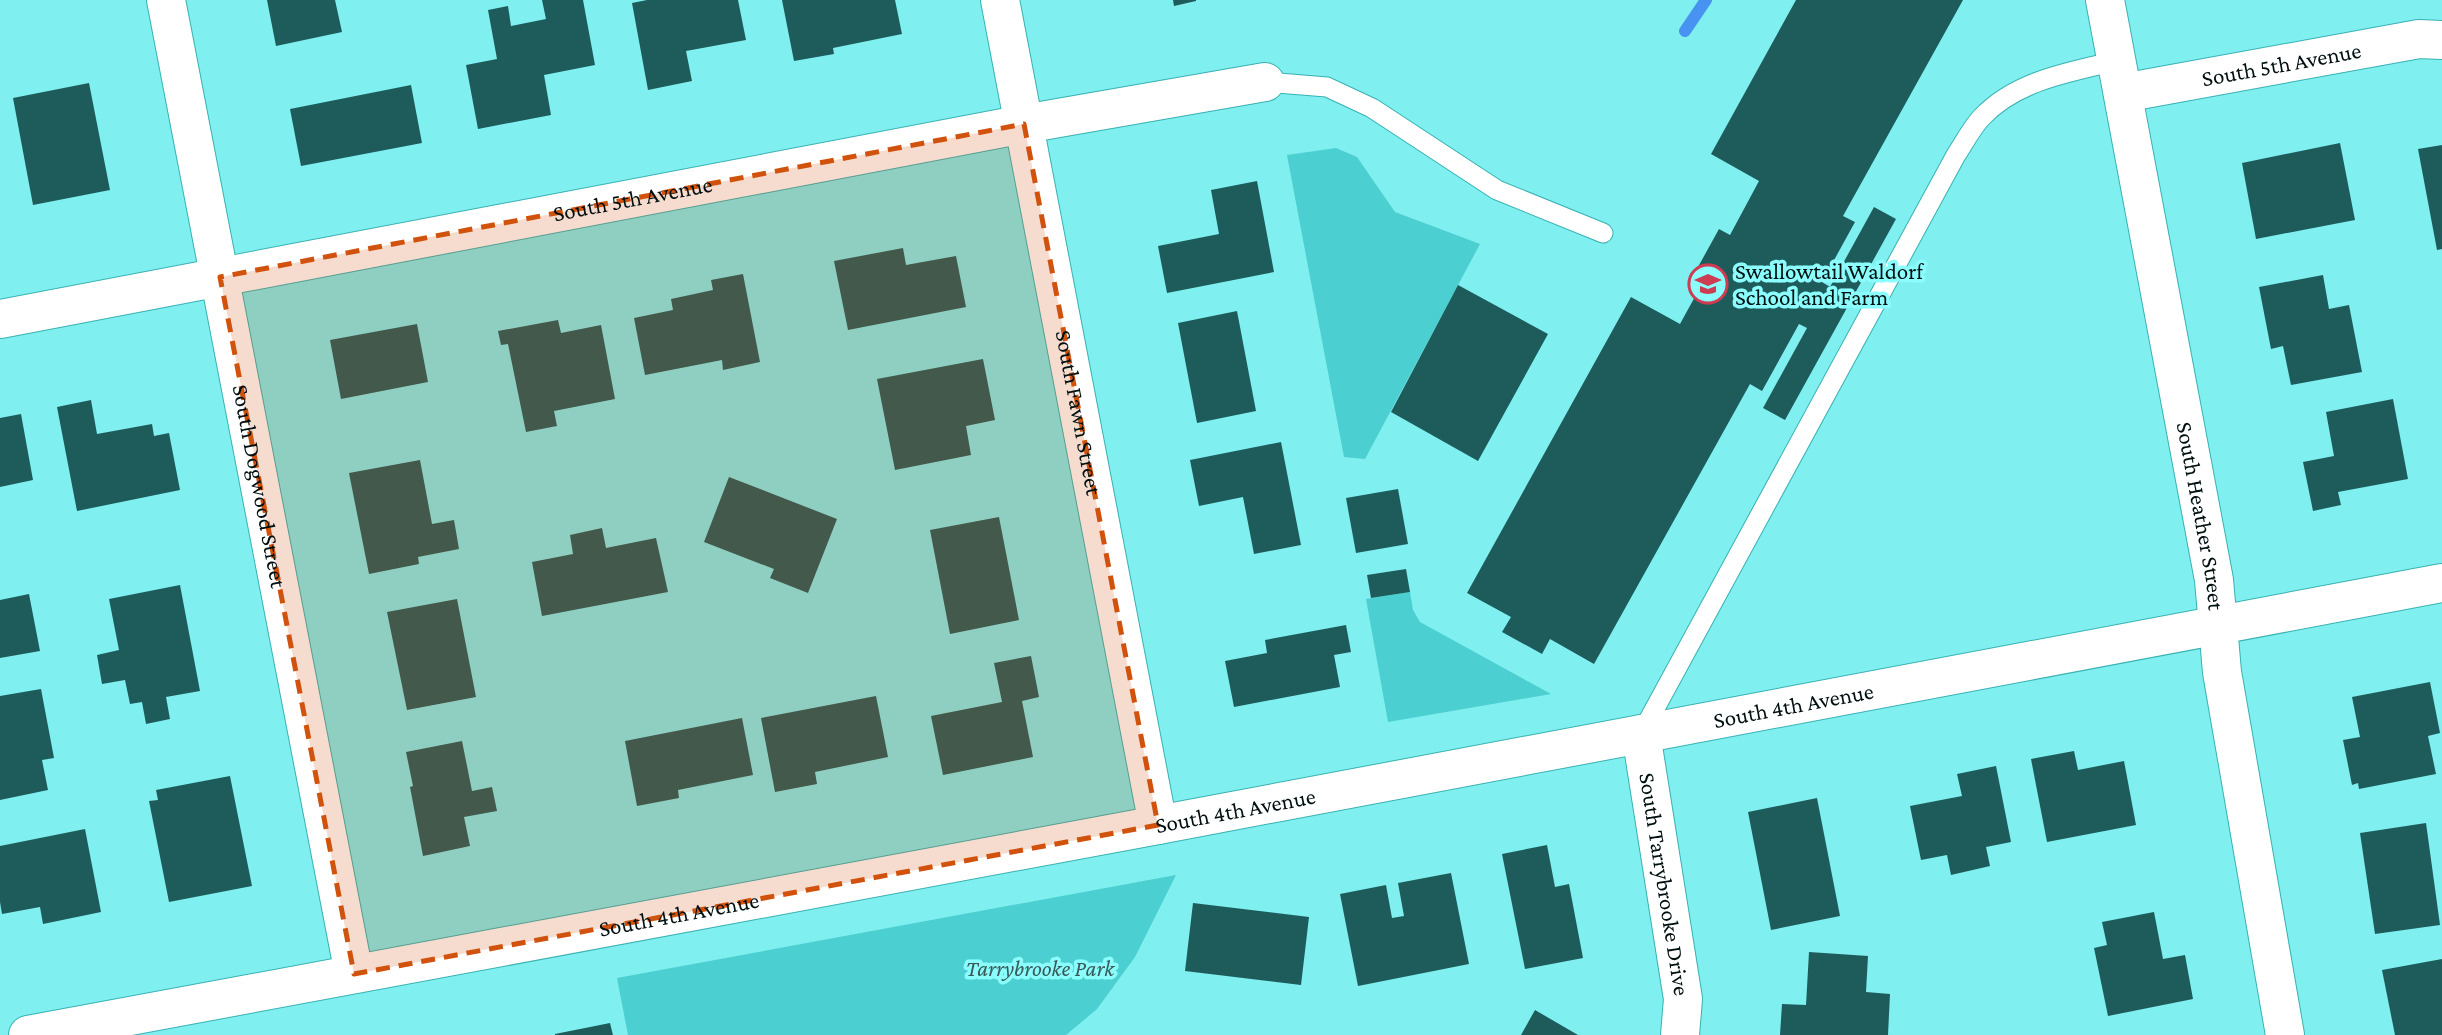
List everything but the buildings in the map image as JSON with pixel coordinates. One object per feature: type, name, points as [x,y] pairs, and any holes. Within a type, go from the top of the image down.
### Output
[{"type":"street","name":"South Dogwood Street","points":[[166,0],[354,974]]},
{"type":"street","name":"South Fawn Street","points":[[1000,0],[1157,825]]},
{"type":"street","name":"South Heather Street","points":[[2105,0],[2214,580],[2222,672],[2285,1035]]},
{"type":"street","name":"South 5th Avenue","points":[[2120,77],[2419,39],[2442,40]]},
{"type":"street","name":"South 5th Avenue","points":[[0,319],[1024,124],[1265,82]]},
{"type":"street","name":"South 4th Avenue","points":[[47,1033],[2442,583]]},
{"type":"street","name":"South Tarrybrooke Drive","points":[[1641,734],[1683,999],[1680,1035]]},
{"type":"lane","points":[[1641,734],[1956,155],[1981,118],[2017,90],[2060,74],[2120,77]]},
{"type":"lane","points":[[1265,82],[1326,87],[1372,108],[1497,190],[1603,233]]},
{"type":"highlighted area","points":[[1024,124],[1158,825],[354,974],[220,277]]},
{"type":"green space","points":[[1336,148],[1357,157],[1395,212],[1480,244],[1365,459],[1344,457],[1287,155]]},
{"type":"green space","points":[[1410,592],[1413,610],[1420,622],[1551,694],[1388,722],[1366,599]]},
{"type":"green space","name":"Tarrybrooke Park","points":[[1176,875],[1135,957],[1097,1009],[1066,1035],[628,1035],[617,978]]},
{"type":"waterway","points":[[1685,31],[1706,0]]},
{"type":"place","name":"Swallowtail Waldorf School and Farm","points":[[1708,284]]}]
